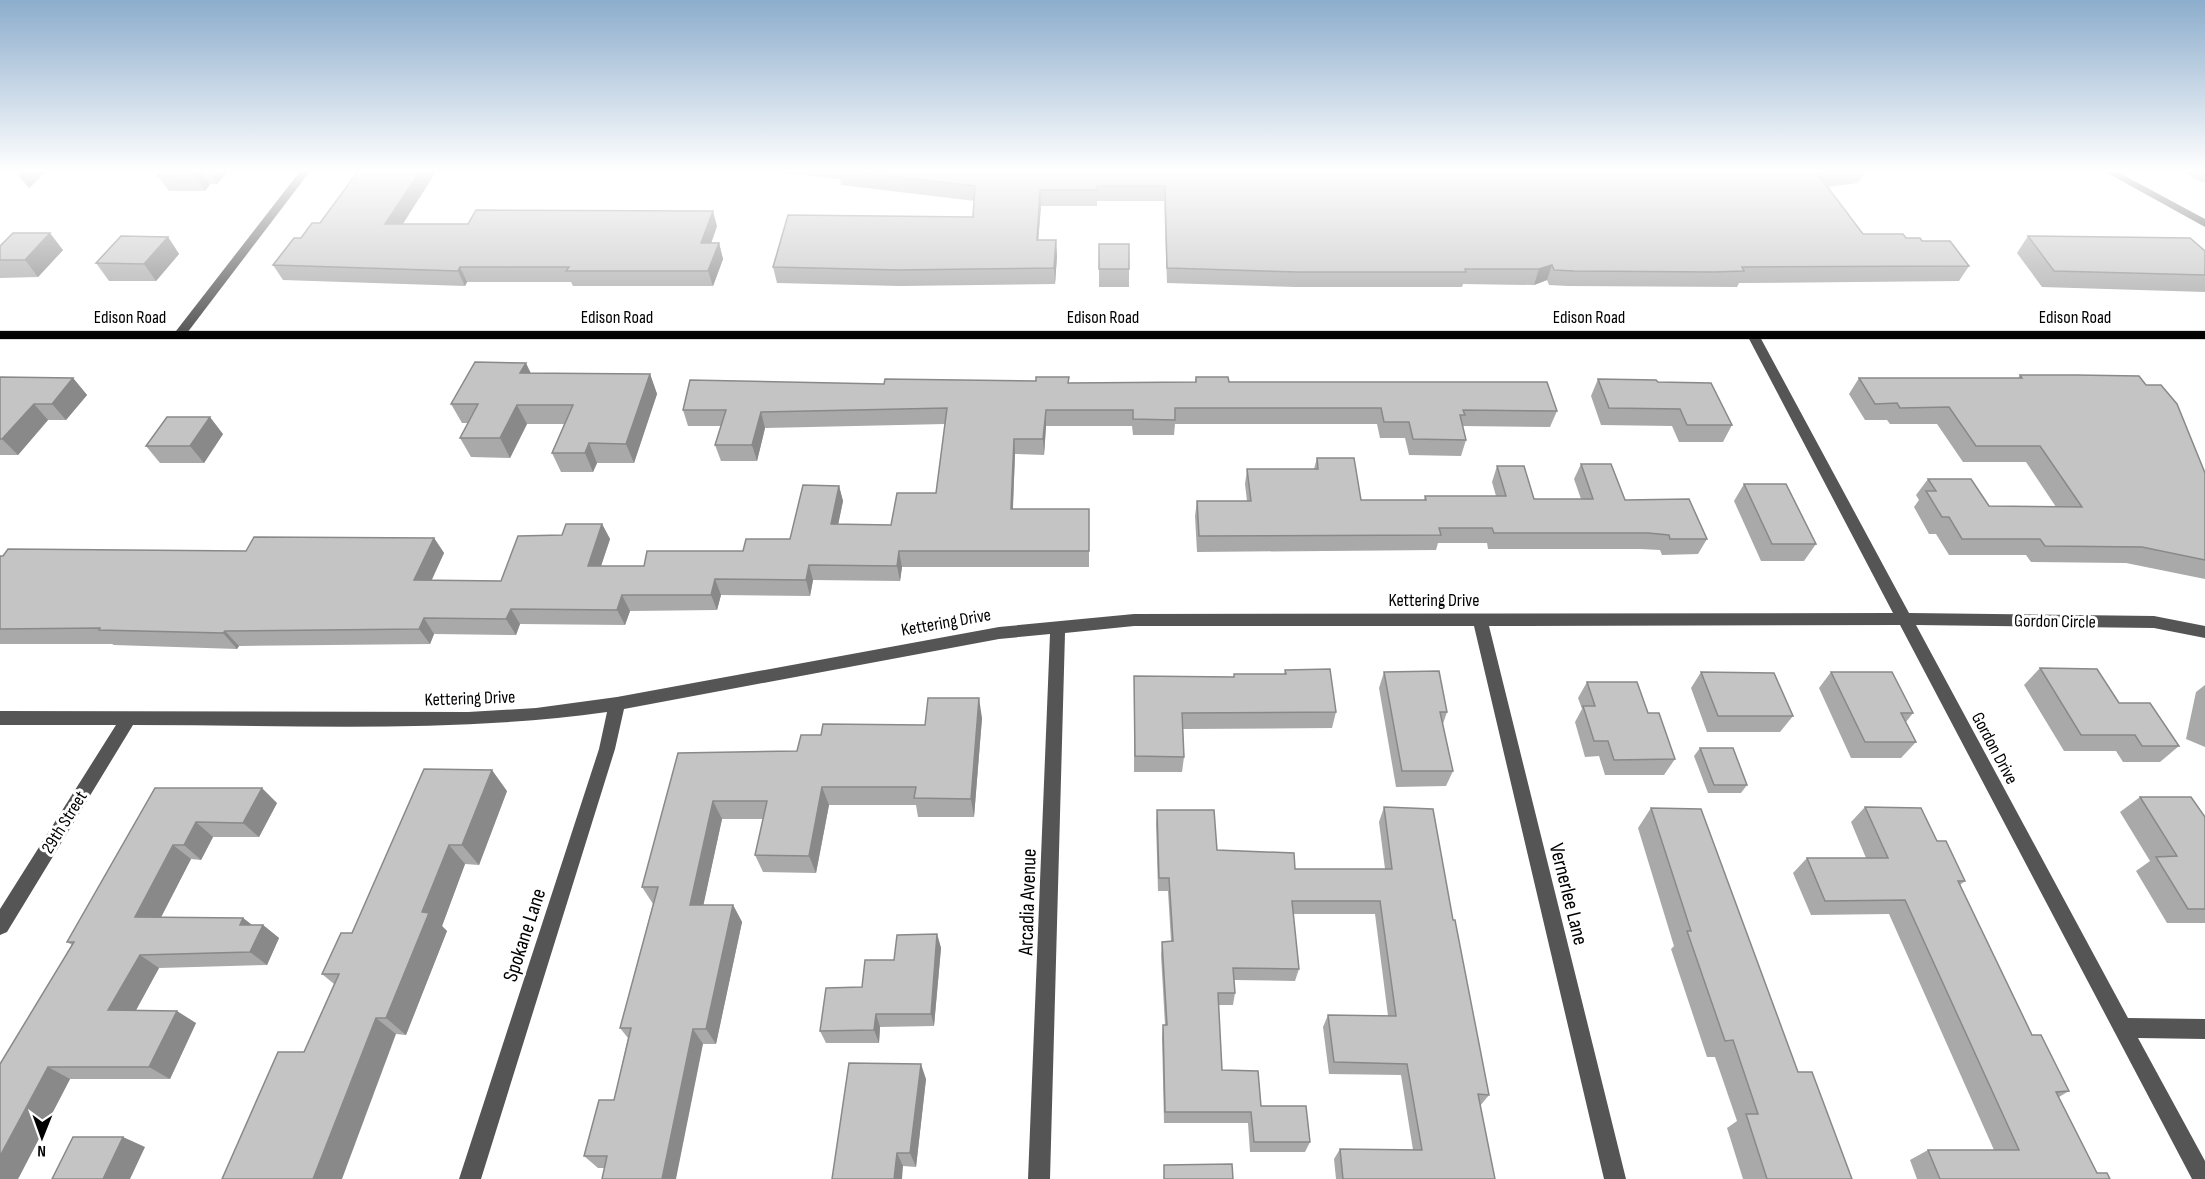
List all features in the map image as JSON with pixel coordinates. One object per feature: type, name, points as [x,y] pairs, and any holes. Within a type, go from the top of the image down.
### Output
[{"type":"main road","name":"Edison Road","points":[[0,335],[2205,335]]},
{"type":"street","points":[[180,334],[264,225]]},
{"type":"street","name":"Gordon Drive","points":[[1753,335],[2203,1179]]},
{"type":"street","name":"Kettering Drive","points":[[0,718],[468,719],[536,715],[617,704],[999,633],[1058,626],[1172,619],[1905,619]]},
{"type":"street","name":"Gordon Circle","points":[[1905,619],[2154,622],[2205,632]]},
{"type":"street","name":"Vernerlee Lane","points":[[1480,620],[1615,1179]]},
{"type":"street","name":"Arcadia Avenue","points":[[1039,1179],[1049,952],[1058,626]]},
{"type":"street","name":"Spokane Lane","points":[[470,1179],[608,749],[617,704]]},
{"type":"street","name":"29th Street","points":[[0,926],[129,718]]},
{"type":"street","points":[[2124,1028],[2205,1029]]},
{"type":"building","points":[[311,225],[708,225],[701,243],[719,243],[708,271],[566,271],[569,267],[460,267],[458,271],[273,265],[294,238],[301,238]]},
{"type":"building","points":[[785,225],[1038,225],[1037,240],[1056,240],[1054,268],[897,270],[773,267]]},
{"type":"building","points":[[1166,225],[1856,225],[1863,234],[1903,234],[1906,238],[1920,238],[1922,241],[1950,241],[1969,266],[1742,267],[1744,271],[1713,272],[1574,271],[1554,270],[1552,265],[1539,269],[1465,269],[1466,272],[1298,272],[1167,268]]},
{"type":"building","points":[[13,233],[50,233],[25,260],[0,260],[0,246]]},
{"type":"building","points":[[121,236],[168,237],[144,264],[96,263]]},
{"type":"building","points":[[2028,236],[2190,238],[2205,251],[2205,275],[2054,271]]},
{"type":"building","points":[[1099,244],[1129,244],[1129,269],[1099,269]]},
{"type":"building","points":[[475,362],[526,363],[520,373],[650,374],[626,444],[589,443],[585,453],[552,453],[573,405],[517,405],[500,438],[460,438],[478,404],[451,404]]},
{"type":"building","points":[[2020,375],[2139,376],[2146,385],[2161,385],[2177,404],[2205,473],[2205,560],[2142,547],[2045,546],[2040,539],[1962,539],[1949,517],[1942,517],[1926,491],[1936,491],[1928,479],[1971,479],[1989,506],[2082,507],[2040,446],[1976,446],[1949,407],[1900,408],[1897,403],[1875,404],[1859,378],[2022,378]]},
{"type":"building","points":[[0,377],[73,378],[52,404],[34,404],[0,439]]},
{"type":"building","points":[[1036,377],[1069,377],[1068,383],[1196,382],[1196,377],[1228,377],[1229,382],[1547,382],[1557,411],[1463,410],[1465,415],[1460,415],[1466,440],[1413,439],[1409,422],[1384,422],[1381,408],[1175,408],[1175,420],[1133,419],[1133,410],[1046,410],[1043,439],[1014,439],[1011,509],[1089,509],[1089,551],[899,551],[897,566],[809,565],[806,580],[715,579],[711,595],[622,595],[617,610],[511,609],[506,619],[424,618],[419,629],[225,631],[223,633],[99,630],[100,628],[0,629],[0,556],[3,556],[8,549],[246,551],[254,537],[434,538],[414,580],[501,581],[518,536],[562,535],[566,524],[602,524],[588,566],[644,566],[647,551],[743,551],[746,539],[790,539],[803,485],[839,486],[831,524],[891,525],[897,493],[936,493],[947,408],[761,412],[752,445],[715,445],[726,410],[683,410],[690,380],[884,384],[885,379],[1036,381]]},
{"type":"building","points":[[1598,379],[1711,383],[1732,425],[1687,425],[1680,409],[1609,408]]},
{"type":"building","points":[[167,417],[210,417],[190,446],[146,446]]},
{"type":"building","points":[[1317,458],[1354,458],[1361,500],[1426,500],[1425,496],[1506,496],[1497,466],[1524,466],[1534,499],[1593,499],[1581,464],[1611,464],[1625,500],[1689,499],[1707,539],[1670,539],[1669,535],[1648,533],[1494,533],[1492,528],[1439,528],[1441,535],[1199,536],[1197,501],[1251,501],[1247,469],[1318,469]]},
{"type":"building","points":[[1744,484],[1786,484],[1816,544],[1772,544]]},
{"type":"building","points":[[2040,668],[2097,669],[2119,703],[2150,703],[2179,746],[2142,746],[2135,735],[2081,735]]},
{"type":"building","points":[[1330,669],[1336,712],[1182,713],[1184,757],[1135,756],[1134,676],[1234,677],[1234,674],[1286,674],[1285,670]]},
{"type":"building","points":[[1439,671],[1447,712],[1440,712],[1453,771],[1402,771],[1384,672]]},
{"type":"building","points":[[1701,672],[1774,673],[1793,716],[1718,716]]},
{"type":"building","points":[[1831,672],[1892,672],[1913,713],[1901,713],[1916,742],[1865,742]]},
{"type":"building","points":[[1587,682],[1637,682],[1648,713],[1659,713],[1675,759],[1614,760],[1608,741],[1594,741],[1583,706],[1595,706]]},
{"type":"building","points":[[928,698],[979,698],[971,799],[914,798],[916,787],[822,787],[809,856],[755,855],[767,801],[713,801],[690,905],[733,905],[706,1029],[693,1029],[662,1179],[602,1179],[607,1156],[584,1156],[599,1100],[614,1100],[631,1028],[620,1028],[658,887],[642,887],[678,753],[797,751],[801,735],[821,735],[823,724],[925,725]]},
{"type":"building","points":[[1700,748],[1733,748],[1747,785],[1714,785]]},
{"type":"building","points":[[424,769],[492,770],[462,845],[449,845],[422,912],[429,913],[386,1018],[376,1018],[313,1179],[222,1179],[278,1052],[304,1052],[339,974],[322,974],[341,933],[352,933]]},
{"type":"building","points":[[155,788],[262,788],[243,823],[196,822],[184,845],[173,845],[135,917],[243,918],[240,925],[263,925],[250,952],[140,955],[108,1010],[177,1011],[149,1067],[48,1067],[0,1156],[0,1064],[74,942],[67,942]]},
{"type":"building","points":[[2140,797],[2191,797],[2205,817],[2205,909],[2188,909],[2156,857],[2177,856]]},
{"type":"building","points":[[1384,807],[1433,809],[1489,1095],[1478,1094],[1495,1179],[1343,1179],[1340,1149],[1422,1150],[1407,1064],[1334,1062],[1328,1015],[1396,1016],[1380,901],[1292,901],[1299,969],[1233,968],[1235,993],[1218,993],[1222,1070],[1258,1071],[1261,1106],[1306,1106],[1310,1142],[1254,1142],[1251,1112],[1165,1112],[1163,1025],[1167,1025],[1162,942],[1173,941],[1169,878],[1159,878],[1157,810],[1214,810],[1217,850],[1294,853],[1295,869],[1392,869]]},
{"type":"building","points":[[1865,807],[1921,808],[1937,841],[1946,841],[1965,881],[1958,881],[2032,1035],[2041,1035],[2069,1091],[2056,1092],[2097,1173],[2107,1173],[2110,1179],[1940,1179],[1928,1150],[2019,1150],[1905,900],[1825,901],[1807,858],[1888,858]]},
{"type":"building","points":[[1651,808],[1701,809],[1798,1072],[1812,1072],[1852,1179],[1767,1179],[1746,1114],[1758,1114],[1733,1040],[1725,1041],[1687,931],[1691,931]]},
{"type":"building","points":[[937,934],[931,1014],[876,1014],[874,1030],[820,1031],[826,988],[862,987],[865,960],[894,960],[897,935]]},
{"type":"building","points":[[849,1063],[921,1064],[910,1153],[897,1153],[894,1179],[832,1179]]},
{"type":"building","points":[[73,1137],[123,1137],[103,1179],[52,1179]]},
{"type":"building","points":[[1232,1164],[1233,1179],[1164,1179],[1164,1165]]}]
